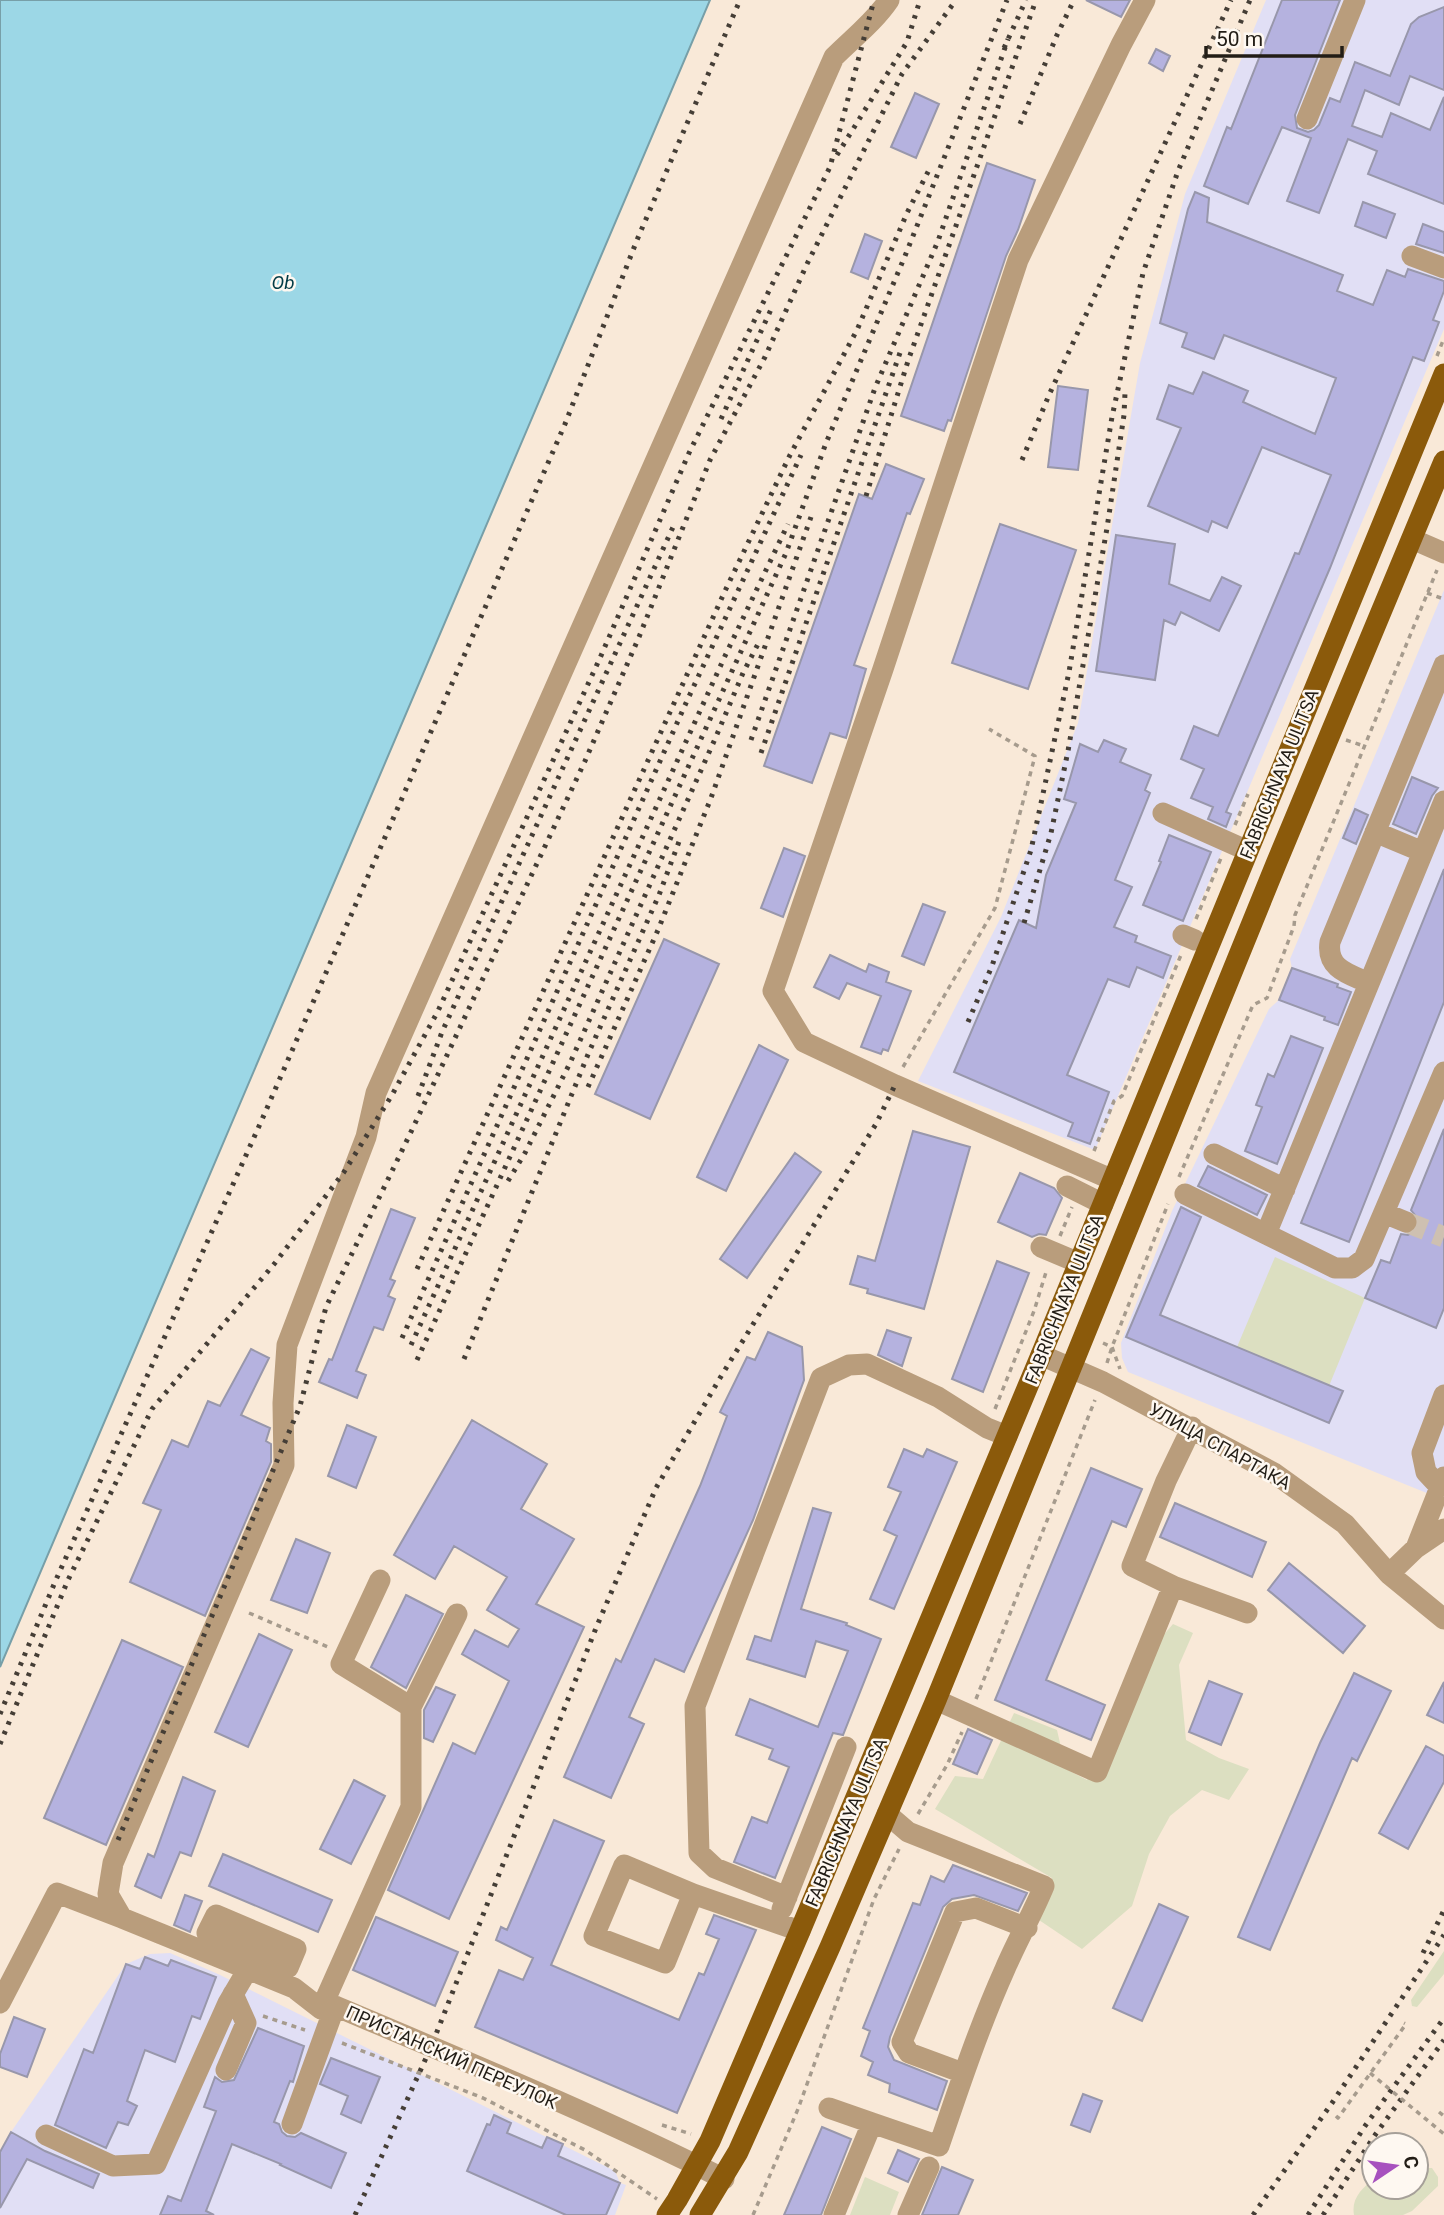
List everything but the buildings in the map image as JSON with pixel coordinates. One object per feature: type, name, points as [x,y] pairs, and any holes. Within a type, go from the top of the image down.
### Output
[{"type":"main road","name":"FABRICHNAYA ULITSA","points":[[662,2207],[697,2165],[710,2141],[800,1931],[1041,1355],[1444,374]]},
{"type":"main road","name":"FABRICHNAYA ULITSA","points":[[700,2215],[724,2179],[830,1947],[936,1700],[1271,876],[1444,461]]},
{"type":"street","points":[[122,1918],[108,1894],[113,1863],[284,1465],[283,1403],[287,1345],[366,1137],[376,1093],[834,57],[875,19],[889,0]]},
{"type":"street","points":[[1113,1180],[895,1085],[804,1042],[773,991],[1018,260],[1121,45],[1146,0]]},
{"type":"street","points":[[1307,118],[1355,0]]},
{"type":"street","points":[[1412,256],[1444,268]]},
{"type":"street","points":[[1412,539],[1444,553]]},
{"type":"street","points":[[1369,983],[1340,970],[1331,959],[1330,942],[1444,665]]},
{"type":"street","points":[[1266,1234],[1444,801]]},
{"type":"street","points":[[1163,813],[1232,845]]},
{"type":"street","points":[[1375,832],[1423,852]]},
{"type":"street","points":[[1185,1194],[1335,1268],[1344,1269],[1358,1265],[1364,1259],[1444,1072]]},
{"type":"street","points":[[1214,1154],[1285,1189]]},
{"type":"street","points":[[1073,1189],[1103,1204]]},
{"type":"street","points":[[1384,1213],[1406,1222]]},
{"type":"street","points":[[1047,1250],[1079,1263]]},
{"type":"street","name":"УЛИЦА СПАРТАКА","points":[[1041,1355],[1192,1427],[1274,1473],[1345,1524],[1389,1574],[1444,1619]]},
{"type":"street","points":[[787,1897],[715,1868],[699,1853],[695,1706],[821,1378],[849,1365],[867,1364],[938,1397],[987,1428],[1007,1436]]},
{"type":"street","points":[[1416,1548],[1442,1482],[1426,1472],[1422,1453],[1444,1395]]},
{"type":"street","points":[[1192,1427],[1166,1480],[1132,1566],[1173,1586],[1247,1613]]},
{"type":"street","points":[[1389,1574],[1416,1548],[1444,1529]]},
{"type":"street","points":[[380,1580],[341,1664],[411,1707]]},
{"type":"street","points":[[936,1700],[1097,1772],[1173,1586]]},
{"type":"street","points":[[292,2124],[324,2036],[328,2007],[411,1807],[411,1707],[457,1614]]},
{"type":"street","points":[[775,1923],[846,1747]]},
{"type":"street","points":[[829,2108],[939,2146],[963,2073],[1006,1968],[1027,1928],[1044,1886],[908,1832],[887,1814]]},
{"type":"street","points":[[693,1894],[664,1963],[594,1937],[624,1866],[693,1894],[800,1931]]},
{"type":"street","name":"ПРИСТАНСКИЙ ПЕРЕУЛОК","points":[[0,2003],[57,1893],[181,1940],[294,1988],[328,2007],[724,2179]]},
{"type":"street","points":[[963,2073],[909,2053],[902,2042],[955,1912],[976,1908],[1027,1928]]},
{"type":"street","points":[[291,1960],[298,1970],[294,1988]]},
{"type":"street","points":[[46,2135],[113,2166],[156,2164],[236,2001],[248,1969]]},
{"type":"street","points":[[226,2070],[246,2023],[236,2001]]},
{"type":"street","points":[[834,2215],[872,2123]]},
{"type":"street","points":[[908,2215],[929,2167]]},
{"type":"path","points":[[1427,593],[1441,598]]},
{"type":"path","points":[[895,1085],[904,1064],[995,908],[1035,756],[989,729]]},
{"type":"path","points":[[1087,1170],[1114,1101],[1122,1096],[1189,937],[1232,845],[1252,785]]},
{"type":"path","points":[[987,1428],[1034,1311],[1047,1250],[1073,1189]]},
{"type":"path","points":[[1034,1311],[1055,1321]]},
{"type":"path","points":[[1086,1335],[1112,1347],[1122,1374]]},
{"type":"path","points":[[249,1613],[337,1651]]},
{"type":"path","points":[[236,2001],[483,2098],[585,2150],[662,2207]]},
{"type":"path","points":[[1336,2116],[1338,2118],[1406,2024],[1404,2023]]},
{"type":"path","points":[[1370,2073],[1444,2134]]},
{"type":"path","points":[[798,2109],[806,2106]]},
{"type":"path","points":[[1439,2112],[1444,2116]]},
{"type":"path","points":[[660,2125],[686,2134],[695,2134]]},
{"type":"shaded area","points":[[1266,0],[1444,0],[1444,329],[1095,1150],[918,1081],[1001,917],[1078,723],[1140,363],[1185,194]]},
{"type":"shaded area","points":[[1444,590],[1444,1500],[1128,1372],[1122,1358],[1121,1343],[1172,1211],[1269,1009],[1279,1000],[1292,968],[1290,959]]},
{"type":"shaded area","points":[[170,1953],[218,1974],[615,2171],[620,2183],[626,2185],[615,2215],[0,2215],[0,2152],[11,2132],[126,1964],[150,1954]]},
{"type":"green space","points":[[1275,1257],[1365,1298],[1329,1386],[1237,1347]]},
{"type":"green space","points":[[1173,1624],[1193,1633],[1179,1665],[1186,1740],[1219,1758],[1249,1769],[1229,1800],[1202,1790],[1170,1816],[1149,1854],[1132,1906],[1082,1949],[1039,1920],[1052,1878],[935,1809],[955,1776],[983,1779],[1014,1713],[1057,1730],[1066,1769],[1087,1780],[1130,1674]]},
{"type":"green space","points":[[1444,1951],[1444,1974],[1417,2007],[1412,2006],[1411,2000]]},
{"type":"green space","points":[[1430,2168],[1438,2177],[1438,2186],[1430,2194]]},
{"type":"green space","points":[[865,2177],[899,2192],[890,2215],[850,2215]]},
{"type":"green space","points":[[1360,2193],[1360,2201],[1422,2201],[1403,2215],[1354,2215],[1356,2199]]},
{"type":"water","name":"Ob","points":[[0,0],[710,0],[0,1667]]},
{"type":"tunnel","points":[[1406,1222],[1444,1237]]},
{"type":"railway","points":[[0,1714],[55,1582],[264,1115],[565,424],[637,240],[740,0]]},
{"type":"railway","points":[[0,1744],[68,1580],[152,1409],[275,1263],[344,1172],[392,1095],[438,1011],[600,658],[689,453],[830,167],[874,0]]},
{"type":"railway","points":[[837,155],[907,42],[920,0]]},
{"type":"railway","points":[[118,1840],[300,1406],[326,1307],[585,761],[639,637],[710,460],[765,357],[807,264],[902,74],[956,0]]},
{"type":"railway","points":[[417,1360],[786,553],[826,443],[905,256],[1007,0]]},
{"type":"railway","points":[[1004,48],[1026,0]]},
{"type":"railway","points":[[866,496],[908,361],[1036,0]]},
{"type":"railway","points":[[1020,124],[1074,0]]},
{"type":"railway","points":[[1022,460],[1049,395],[1231,0]]},
{"type":"railway","points":[[968,1022],[992,966],[1031,850],[1069,672],[1112,417],[1143,273],[1178,171],[1250,0]]},
{"type":"railway","points":[[751,740],[875,388],[938,241],[1008,39]]},
{"type":"railway","points":[[417,1269],[725,591],[790,455],[857,330],[907,213],[931,166]]},
{"type":"railway","points":[[721,419],[773,305]]},
{"type":"railway","points":[[761,753],[902,347]]},
{"type":"railway","points":[[1024,923],[1051,833],[1068,751],[1107,528],[1125,393]]},
{"type":"railway","points":[[402,1338],[686,703],[801,455]]},
{"type":"railway","points":[[588,1087],[658,930],[711,798],[811,517]]},
{"type":"railway","points":[[411,1345],[725,656],[788,524]]},
{"type":"railway","points":[[418,1096],[442,1032],[674,525]]},
{"type":"railway","points":[[508,1181],[570,1063],[759,642]]},
{"type":"railway","points":[[464,1359],[589,1052],[659,895],[680,839]]},
{"type":"railway","points":[[355,2215],[431,2047],[596,1628],[656,1488],[720,1378],[876,1124],[895,1085]]},
{"type":"railway","points":[[1423,1953],[1444,1910]]},
{"type":"railway","points":[[1253,2215],[1332,2103],[1444,1935]]},
{"type":"railway","points":[[1308,2215],[1365,2126],[1444,2018]]},
{"type":"railway","points":[[1323,2215],[1375,2135],[1444,2040]]}]
